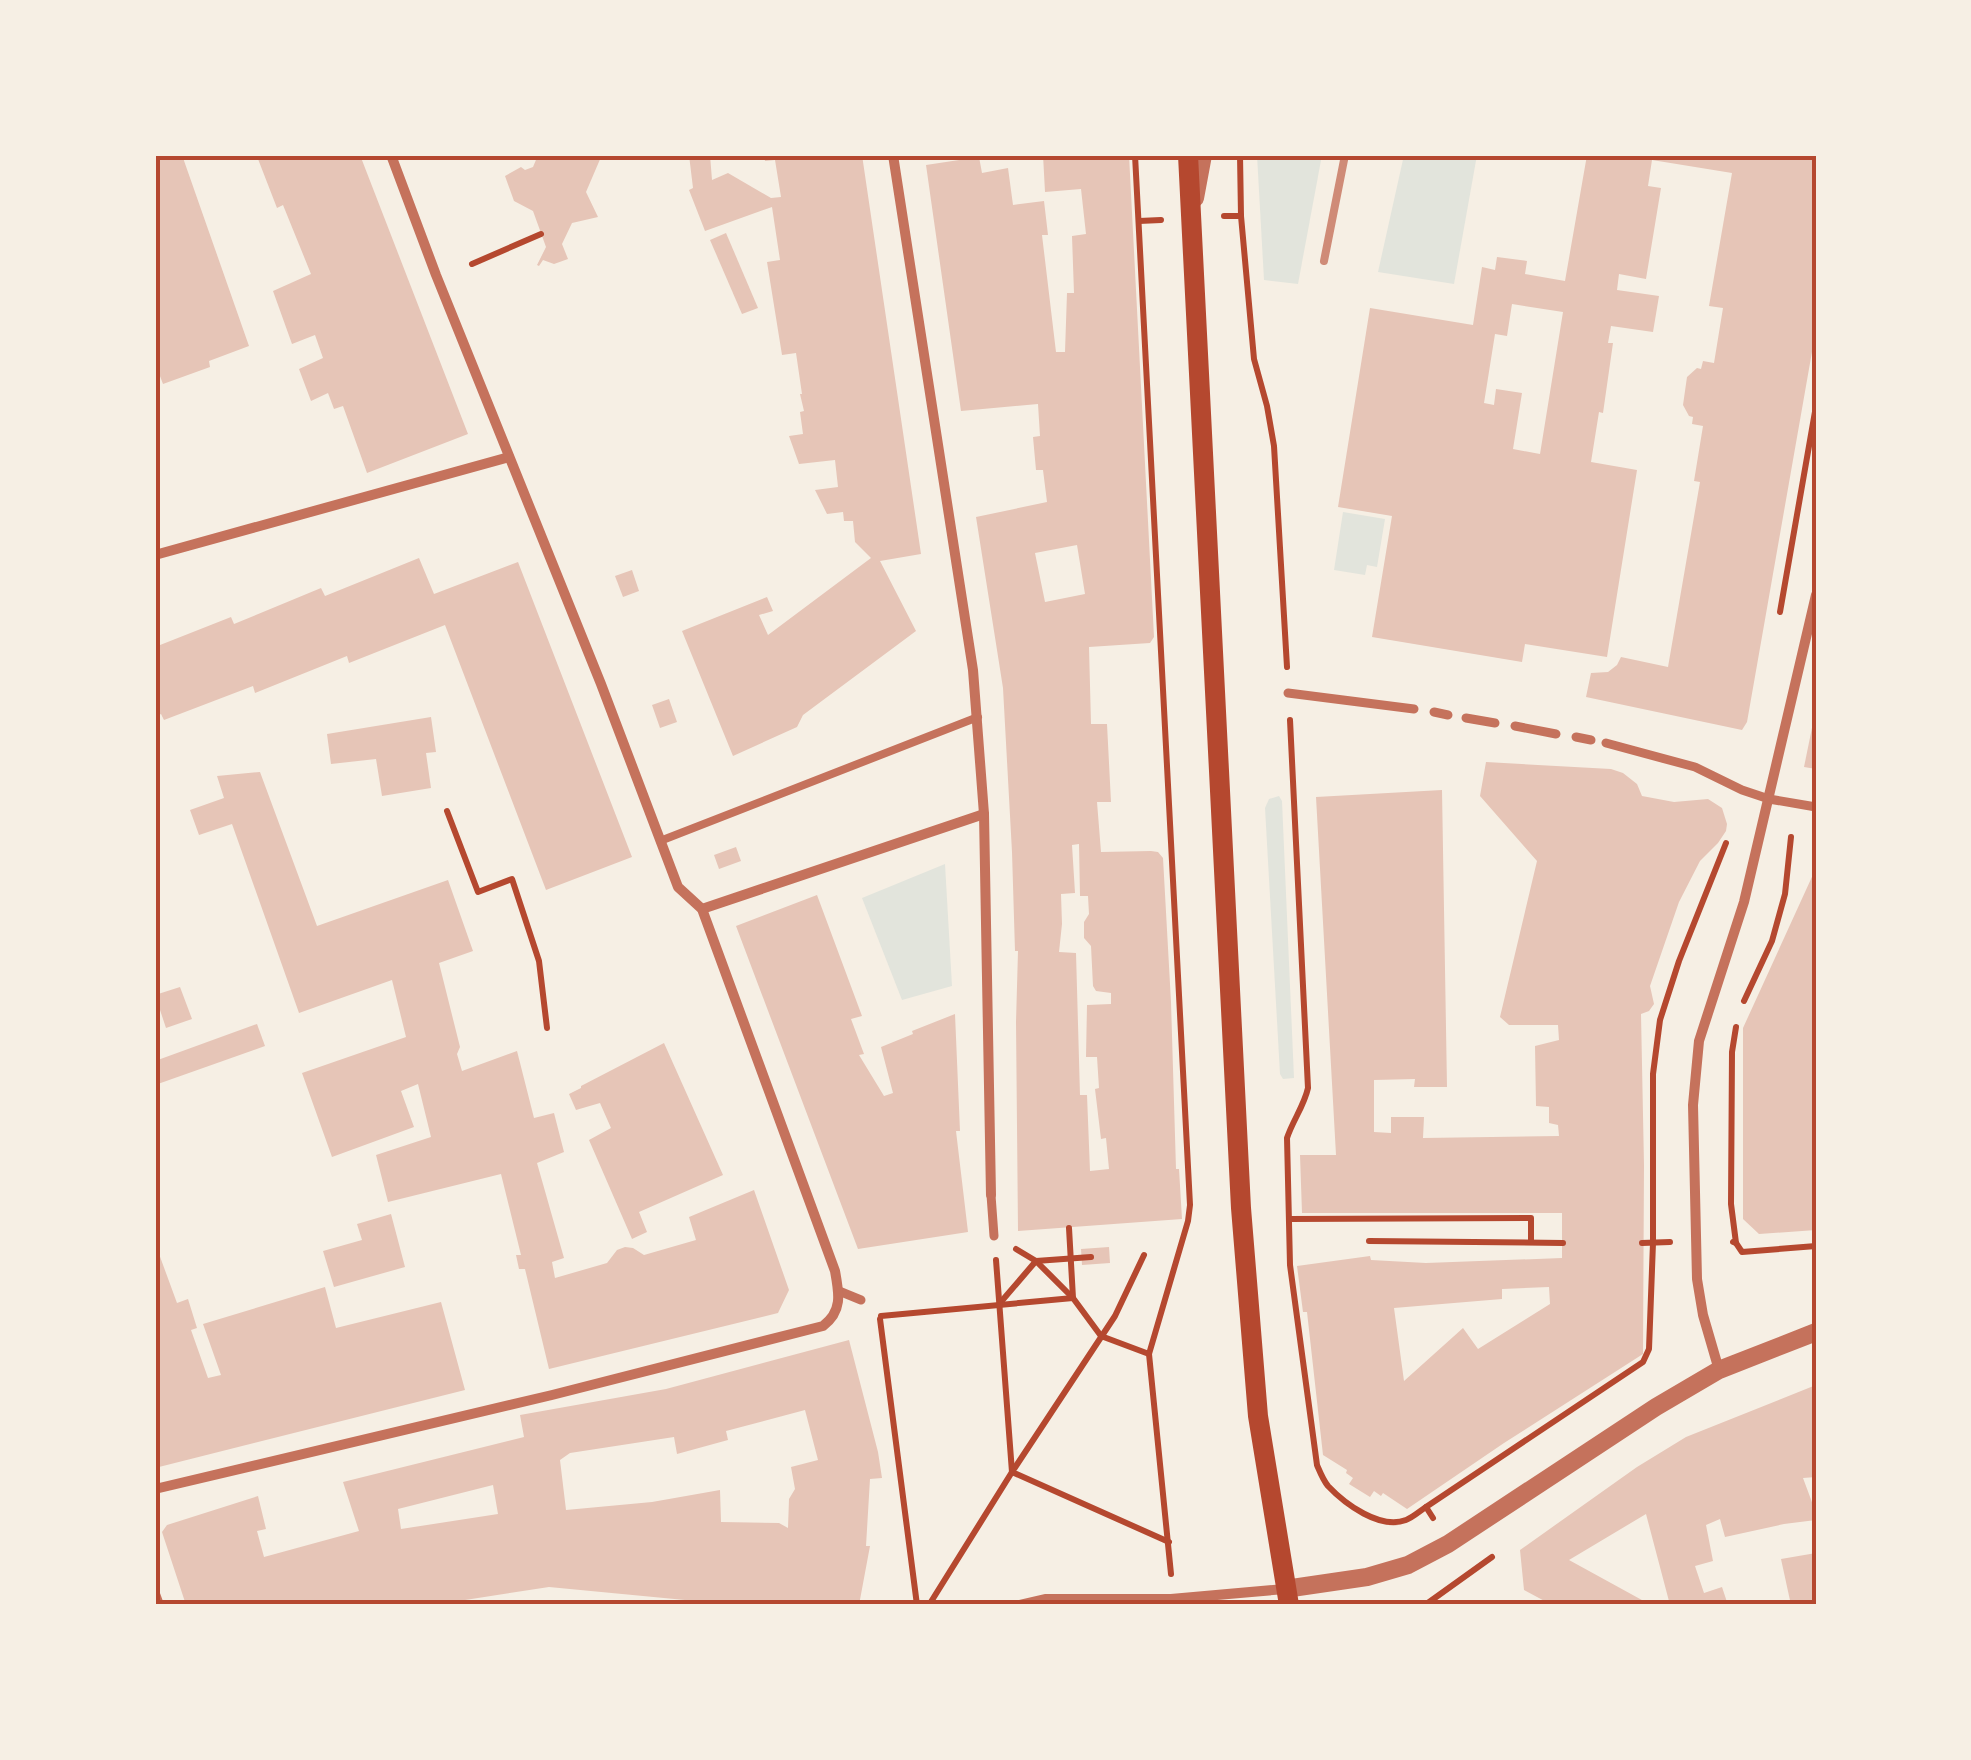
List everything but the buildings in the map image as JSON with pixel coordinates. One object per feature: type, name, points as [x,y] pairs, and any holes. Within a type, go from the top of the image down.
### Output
[{"type":"main road","points":[[1188,155],[1240,1208],[1258,1416],[1287,1597]]},
{"type":"street","points":[[155,1489],[824,1326],[833,1319],[839,1305],[834,1271],[702,909],[678,887],[391,155]]},
{"type":"street","points":[[893,155],[978,717],[984,814],[994,1236]]},
{"type":"street","points":[[1192,218],[1203,155]]},
{"type":"street","points":[[155,556],[509,457]]},
{"type":"street","points":[[1719,1370],[1697,1279],[1693,1105],[1699,1041],[1744,902],[1816,595]]},
{"type":"street","points":[[1288,693],[1414,709]]},
{"type":"street","points":[[1434,712],[1448,715]]},
{"type":"street","points":[[1466,718],[1495,723]]},
{"type":"street","points":[[1515,726],[1556,734]]},
{"type":"street","points":[[1576,737],[1590,740]]},
{"type":"street","points":[[1606,743],[1695,767],[1769,799],[1816,807]]},
{"type":"street","points":[[702,909],[984,814]]},
{"type":"street","points":[[839,1291],[860,1300]]},
{"type":"street","points":[[1018,1605],[1045,1598],[1287,1597],[1408,1565],[1448,1544],[1719,1370],[1816,1332]]},
{"type":"street","points":[[155,1594],[159,1605]]},
{"type":"lane","points":[[660,841],[978,717]]},
{"type":"path","points":[[1136,155],[1190,1204],[1149,1354],[1172,1599]]},
{"type":"path","points":[[1240,155],[1254,359],[1274,446],[1308,1088],[1287,1138],[1290,1265],[1317,1465],[1326,1484],[1354,1508],[1378,1520],[1406,1520],[1643,1362],[1650,1348],[1653,1074],[1660,1020],[1729,836],[1742,790]]},
{"type":"path","points":[[1139,221],[1242,216]]},
{"type":"path","points":[[472,264],[542,234]]},
{"type":"path","points":[[1779,617],[1816,406]]},
{"type":"path","points":[[1794,803],[1785,894],[1770,947],[1737,1016],[1732,1052],[1730,1204],[1736,1242],[1742,1252],[1816,1246]]},
{"type":"path","points":[[447,810],[478,892],[512,879],[539,961],[547,1028]]},
{"type":"path","points":[[1289,1220],[1531,1218],[1531,1242]]},
{"type":"path","points":[[1069,1228],[1073,1298]]},
{"type":"path","points":[[994,1236],[1036,1261],[1073,1298],[1102,1336],[1149,1354]]},
{"type":"path","points":[[994,1236],[1012,1472]]},
{"type":"path","points":[[1370,1241],[1562,1243]]},
{"type":"path","points":[[1642,1243],[1736,1242]]},
{"type":"path","points":[[929,1605],[1102,1336],[1144,1254]]},
{"type":"path","points":[[999,1304],[1036,1261],[1091,1257]]},
{"type":"path","points":[[880,1316],[1073,1298]]},
{"type":"path","points":[[873,1301],[880,1316],[917,1605]]},
{"type":"path","points":[[1012,1472],[1168,1542]]},
{"type":"path","points":[[1426,1507],[1438,1528]]},
{"type":"shaded area","points":[[1257,155],[1322,155],[1298,284],[1264,280]]},
{"type":"shaded area","points":[[1404,155],[1477,155],[1454,284],[1378,272]]},
{"type":"shaded area","points":[[1343,512],[1385,519],[1377,567],[1367,565],[1365,575],[1334,570]]},
{"type":"shaded area","points":[[1279,796],[1294,1078],[1283,1079],[1265,808],[1269,799]]},
{"type":"shaded area","points":[[945,864],[952,986],[902,1000],[862,898]]},
{"type":"railway","points":[[1324,261],[1345,155]]}]
